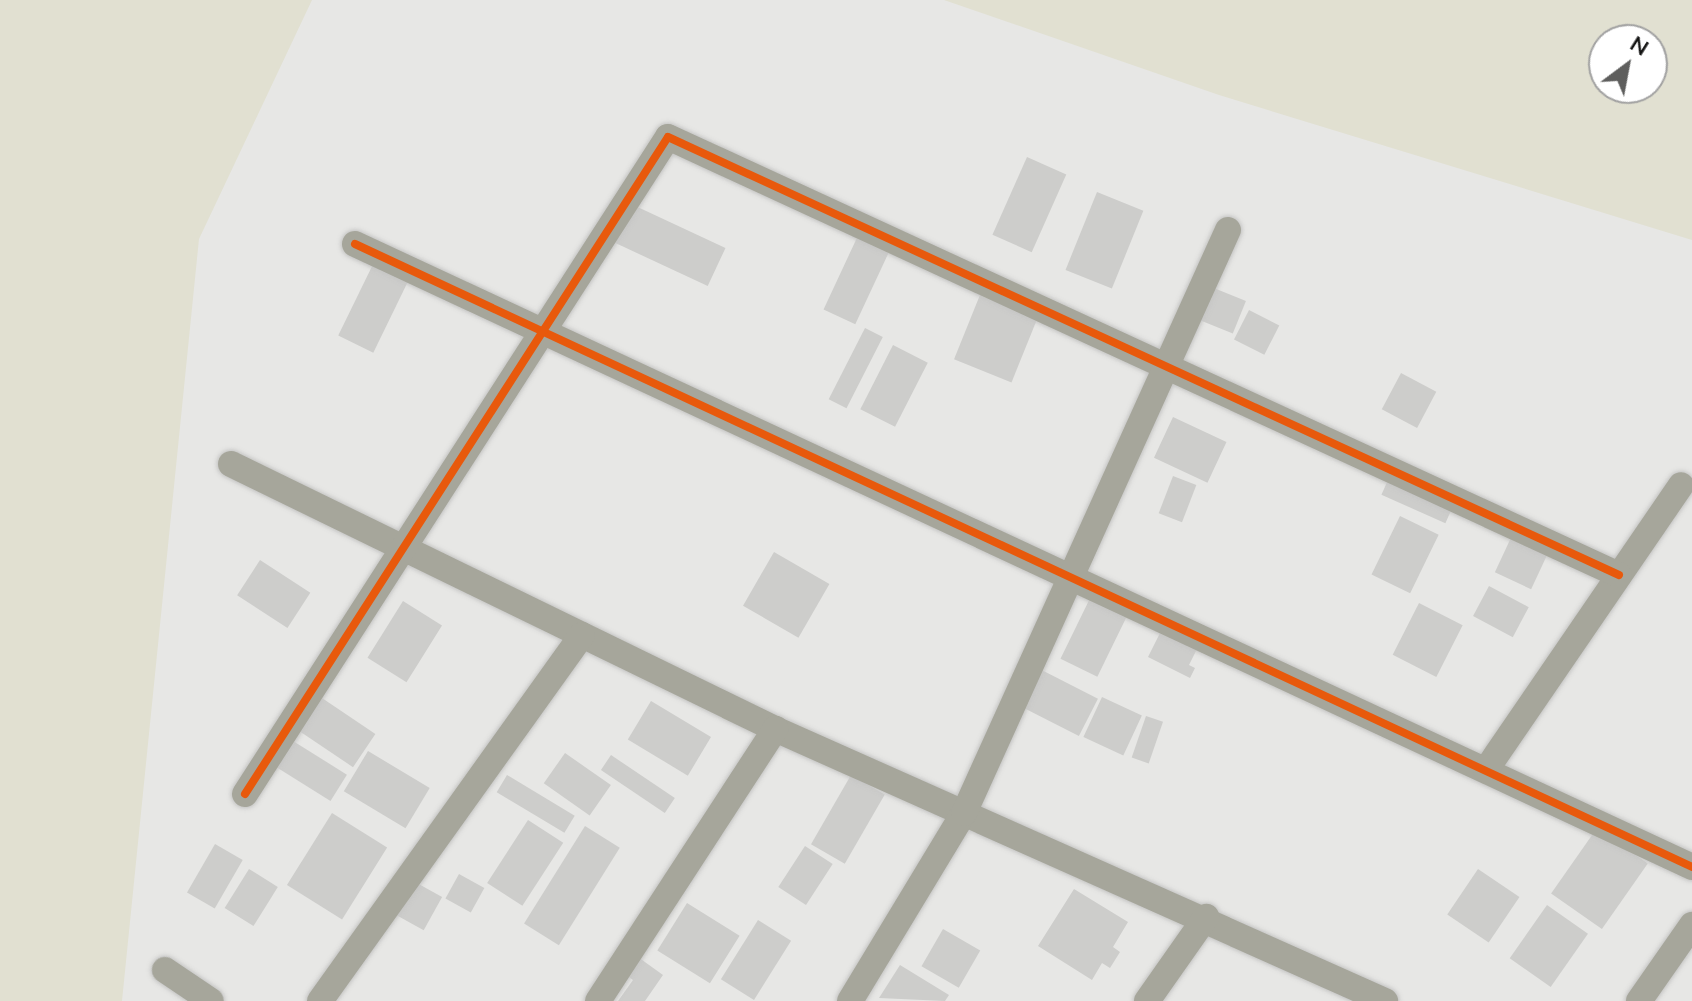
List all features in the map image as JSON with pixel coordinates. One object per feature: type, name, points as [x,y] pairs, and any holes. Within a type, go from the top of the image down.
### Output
[{"type":"street","points":[[245,794],[668,137],[1619,575]]},
{"type":"street","points":[[850,1001],[964,813],[1228,230]]},
{"type":"street","points":[[355,244],[1692,867]]},
{"type":"street","points":[[231,464],[775,729],[1206,917],[1385,1001]]},
{"type":"street","points":[[1486,770],[1681,485]]},
{"type":"street","points":[[320,1001],[582,635]]},
{"type":"street","points":[[598,1001],[775,729]]},
{"type":"street","points":[[1147,1001],[1206,917]]},
{"type":"street","points":[[1639,1001],[1692,925]]},
{"type":"street","points":[[165,970],[211,1001]]},
{"type":"shaded area","points":[[0,0],[312,0],[199,239],[122,1001],[0,1001]]},
{"type":"shaded area","points":[[944,0],[1692,0],[1692,240],[1219,95]]},
{"type":"building","points":[[1027,157],[1066,174],[1032,252],[992,235]]},
{"type":"building","points":[[1097,192],[1143,211],[1112,289],[1066,270]]},
{"type":"building","points":[[614,196],[725,248],[708,286],[596,234]]},
{"type":"building","points":[[862,227],[894,242],[855,324],[824,309]]},
{"type":"building","points":[[379,252],[414,269],[373,353],[338,336]]},
{"type":"building","points":[[1194,280],[1246,301],[1233,333],[1181,312]]},
{"type":"building","points":[[984,285],[1041,308],[1012,382],[954,359]]},
{"type":"building","points":[[1249,310],[1279,325],[1264,355],[1234,339]]},
{"type":"building","points":[[865,328],[883,337],[847,408],[829,399]]},
{"type":"building","points":[[893,345],[928,363],[895,427],[860,409]]},
{"type":"building","points":[[1401,373],[1436,392],[1417,428],[1382,409]]},
{"type":"building","points":[[1173,417],[1226,442],[1207,483],[1154,458]]},
{"type":"building","points":[[1392,471],[1456,499],[1445,523],[1381,495]]},
{"type":"building","points":[[1173,476],[1196,485],[1182,522],[1159,513]]},
{"type":"building","points":[[1400,516],[1439,535],[1410,593],[1372,574]]},
{"type":"building","points":[[1516,527],[1552,544],[1531,589],[1495,572]]},
{"type":"building","points":[[774,552],[829,584],[798,638],[743,606]]},
{"type":"building","points":[[260,560],[310,593],[287,628],[237,595]]},
{"type":"building","points":[[1096,586],[1133,604],[1097,677],[1060,659]]},
{"type":"building","points":[[1489,586],[1529,607],[1513,637],[1473,616]]},
{"type":"building","points":[[403,601],[442,625],[407,682],[367,658]]},
{"type":"building","points":[[1419,603],[1463,625],[1436,677],[1393,655]]},
{"type":"building","points":[[1168,617],[1198,647],[1189,665],[1195,668],[1190,678],[1148,657]]},
{"type":"building","points":[[1024,661],[1098,699],[1079,736],[1005,698]]},
{"type":"building","points":[[319,696],[375,734],[353,767],[297,729]]},
{"type":"building","points":[[1102,697],[1142,716],[1123,755],[1083,737]]},
{"type":"building","points":[[651,701],[711,737],[688,776],[628,740]]},
{"type":"building","points":[[1146,716],[1163,722],[1149,763],[1132,758]]},
{"type":"building","points":[[285,736],[347,775],[330,801],[269,762]]},
{"type":"building","points":[[368,751],[430,788],[406,828],[344,791]]},
{"type":"building","points":[[565,753],[611,785],[590,815],[544,783]]},
{"type":"building","points":[[611,755],[675,798],[665,813],[601,770]]},
{"type":"building","points":[[507,775],[575,816],[564,833],[497,792]]},
{"type":"building","points":[[851,775],[885,794],[845,864],[811,844]]},
{"type":"building","points":[[332,813],[387,847],[342,920],[287,885]]},
{"type":"building","points":[[528,820],[563,843],[522,906],[487,883]]},
{"type":"building","points":[[585,826],[620,848],[559,945],[524,924]]},
{"type":"building","points":[[1597,828],[1648,864],[1602,929],[1551,894]]},
{"type":"building","points":[[215,844],[243,860],[215,908],[187,892]]},
{"type":"building","points":[[805,846],[833,864],[806,905],[778,887]]},
{"type":"building","points":[[249,869],[278,887],[253,926],[225,908]]},
{"type":"building","points":[[1478,869],[1519,897],[1489,943],[1447,915]]},
{"type":"building","points":[[459,874],[484,888],[471,913],[445,898]]},
{"type":"building","points":[[415,882],[442,897],[424,930],[397,915]]},
{"type":"building","points":[[1074,889],[1128,922],[1113,947],[1120,952],[1110,968],[1102,963],[1092,980],[1038,946]]},
{"type":"building","points":[[687,903],[740,936],[710,983],[657,950]]},
{"type":"building","points":[[1547,905],[1588,934],[1551,987],[1510,958]]},
{"type":"building","points":[[758,920],[791,941],[754,1000],[721,979]]},
{"type":"building","points":[[943,929],[980,950],[959,988],[922,966]]},
{"type":"building","points":[[631,952],[663,975],[645,1001],[618,1001],[633,980],[619,970]]},
{"type":"building","points":[[900,965],[949,995],[945,1001],[879,998]]},
{"type":"cycle path","points":[[245,794],[668,137],[1619,575]]},
{"type":"cycle path","points":[[355,244],[1692,867]]}]
